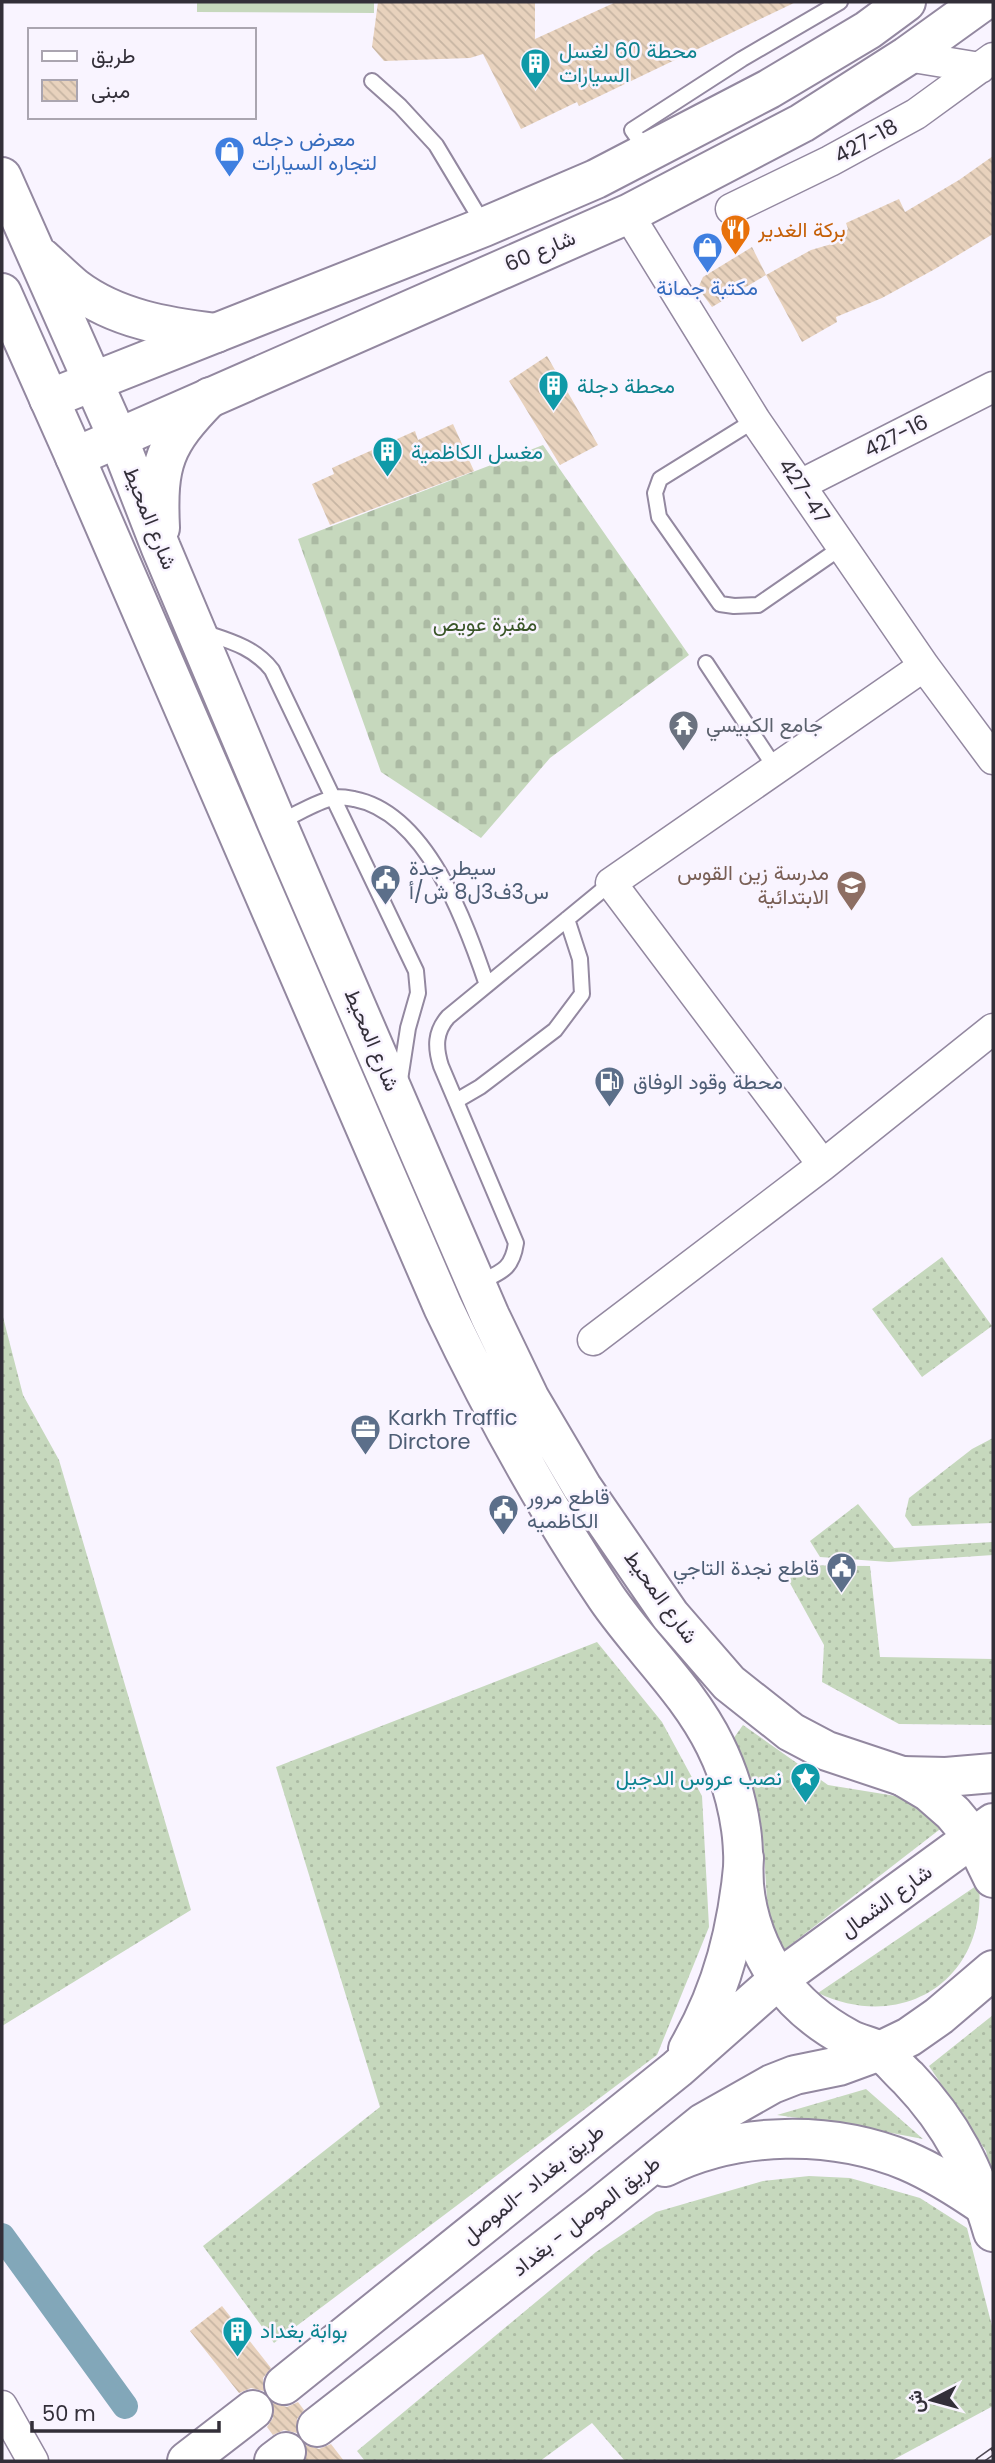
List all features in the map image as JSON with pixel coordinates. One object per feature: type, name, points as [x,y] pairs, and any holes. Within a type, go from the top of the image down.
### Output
[{"type":"main road","points":[[49,399],[484,227],[596,179],[769,89],[868,30],[906,2]]},
{"type":"main road","name":"شارع 60","points":[[75,457],[628,214],[802,122],[907,56],[982,2]]},
{"type":"main road","name":"شارع المحيط","points":[[2,177],[118,438],[161,548],[280,829],[477,1284],[530,1399],[582,1487],[670,1615],[729,1683],[791,1732],[827,1751],[902,1776]]},
{"type":"main road","points":[[38,255],[76,289],[113,309],[160,326],[216,333]]},
{"type":"main road","name":"شارع المحيط","points":[[2,293],[443,1307],[521,1463],[565,1535],[608,1600],[699,1718],[714,1744],[735,1799],[744,1858]]},
{"type":"main road","points":[[161,548],[158,489],[166,453],[184,423],[210,397]]},
{"type":"main road","points":[[248,856],[270,852],[278,845],[280,829]]},
{"type":"main road","points":[[267,898],[274,890],[284,885],[306,887]]},
{"type":"main road","points":[[902,1776],[946,1777],[993,1773]]},
{"type":"main road","points":[[902,1776],[953,1813],[983,1830],[993,1878]]},
{"type":"main road","name":"شارع الشمال","points":[[779,1979],[983,1830]]},
{"type":"main road","points":[[744,1858],[744,1884],[751,1922],[765,1958],[779,1979],[799,2004],[823,2024],[850,2040],[880,2051],[925,2096],[944,2121],[970,2167],[989,2219]]},
{"type":"main road","points":[[677,2068],[699,2030],[731,1947],[740,1903],[744,1858]]},
{"type":"main road","points":[[880,2051],[908,2037],[939,2016],[993,1970]]},
{"type":"main road","name":"طريق بغداد -الموصل","points":[[284,2385],[677,2068],[779,1979]]},
{"type":"main road","name":"طريق الموصل - بغداد","points":[[317,2427],[703,2123],[751,2095],[795,2076],[839,2066],[880,2051]]},
{"type":"main road","points":[[597,2208],[636,2181],[677,2161],[699,2154],[722,2147],[768,2140],[814,2139],[861,2146],[905,2160],[947,2180],[989,2219]]},
{"type":"main road","points":[[187,2461],[253,2410]]},
{"type":"street","points":[[907,56],[986,63]]},
{"type":"street","name":"427-18","points":[[731,209],[830,161],[916,114],[986,63]]},
{"type":"street","name":"427-47","points":[[628,214],[755,420],[923,666],[993,760]]},
{"type":"street","name":"427-16","points":[[800,485],[993,387]]},
{"type":"street","points":[[823,1165],[611,883],[923,666]]},
{"type":"street","points":[[593,1340],[823,1165],[993,1029]]},
{"type":"street","points":[[2,2406],[33,2461]]},
{"type":"lane","points":[[647,153],[632,130],[742,59],[840,2]]},
{"type":"lane","points":[[372,82],[400,106],[436,145],[484,227]]},
{"type":"lane","points":[[755,420],[660,479],[655,493],[659,516],[720,604],[758,605],[842,547]]},
{"type":"lane","points":[[196,629],[247,647],[265,660],[278,680],[416,971],[418,993],[403,1054],[400,1106]]},
{"type":"lane","points":[[706,663],[776,769]]},
{"type":"lane","points":[[280,829],[334,798],[347,798],[386,811],[407,828],[455,902],[487,985]]},
{"type":"lane","points":[[477,1284],[503,1272],[513,1260],[516,1243],[438,1057],[441,1025],[611,883]]},
{"type":"lane","points":[[456,1101],[480,1087],[555,1030],[582,993],[580,959],[567,919]]},
{"type":"green space","points":[[197,2],[374,2],[374,13],[197,12]]},
{"type":"green space","name":"مقبرة عويص","points":[[543,445],[689,655],[550,758],[481,838],[381,772],[298,539]]},
{"type":"green space","points":[[942,1257],[992,1326],[922,1377],[872,1309]]},
{"type":"green space","points":[[2,1313],[23,1395],[59,1460],[191,1910],[2,2026]]},
{"type":"green space","points":[[993,1438],[993,1523],[912,1526],[905,1516],[909,1498],[972,1449]]},
{"type":"green space","points":[[858,1504],[894,1548],[993,1542],[993,1555],[889,1562],[820,1557],[810,1541]]},
{"type":"green space","points":[[780,1565],[870,1566],[880,1657],[993,1659],[993,1725],[899,1724],[822,1682],[824,1645]]},
{"type":"green space","points":[[597,1642],[662,1722],[702,1796],[709,1927],[657,2055],[274,2343],[203,2246],[380,2107],[276,1767]]},
{"type":"green space","points":[[743,1725],[828,1785],[908,1798],[948,1823],[780,1953],[770,1922],[759,1813],[731,1742]]},
{"type":"green space","points":[[979,1884],[978,1918],[969,1947],[954,1971],[933,1990],[908,2001],[880,2006],[850,2004],[818,1993]]},
{"type":"green space","points":[[993,2015],[993,2180],[986,2151],[929,2066]]},
{"type":"green space","points":[[866,2089],[923,2139],[777,2115]]},
{"type":"green space","points":[[809,2176],[850,2178],[920,2198],[967,2228],[993,2330],[993,2406],[891,2461],[625,2461],[592,2423],[540,2461],[365,2461],[357,2451],[596,2252],[656,2212],[763,2181]]},
{"type":"building","points":[[378,2],[535,2],[535,39],[616,2],[796,2],[579,106],[577,102],[521,129],[483,54],[470,58],[384,61],[372,47]]},
{"type":"building","points":[[993,156],[993,234],[882,298],[836,317],[837,322],[802,342],[766,275],[811,250],[835,243],[848,229],[846,223],[899,199],[905,212]]},
{"type":"building","points":[[752,247],[766,275],[712,307],[698,288],[703,277]]},
{"type":"building","name":"محطة دجلة","points":[[547,356],[598,445],[560,465],[509,381]]},
{"type":"building","name":"مغسل الكاظمية","points":[[453,424],[474,471],[330,525],[312,484],[334,474],[332,468],[415,431],[418,440]]},
{"type":"building","points":[[222,2306],[271,2368],[263,2378],[264,2391],[251,2388],[239,2393],[190,2331]]},
{"type":"building","points":[[298,2402],[304,2410],[297,2419],[297,2433],[284,2430],[273,2435],[267,2427],[273,2418],[273,2403],[287,2407]]},
{"type":"building","points":[[331,2444],[344,2461],[306,2461],[306,2445],[319,2449]]},
{"type":"waterway","points":[[2,2236],[125,2406]]},
{"type":"railway","points":[[979,2461],[993,2451]]},
{"type":"place","name":"محطة 60 لغسل السيارات","points":[[536,90]]},
{"type":"place","name":"معرض دجله لتجاره السيارات","points":[[229,178]]},
{"type":"place","name":"بركة الغدير","points":[[735,257]]},
{"type":"place","name":"مكتبة جمانة","points":[[707,275]]},
{"type":"place","name":"محطة دجلة","points":[[554,413]]},
{"type":"place","name":"مغسل الكاظمية","points":[[388,479]]},
{"type":"place","name":"جامع الكبيسي","points":[[683,752]]},
{"type":"place","name":"سيطر جدة س3ف3ل8 ش/أ","points":[[386,907]]},
{"type":"place","name":"مدرسة زين القوس الابتدائية","points":[[852,912]]},
{"type":"place","name":"محطة وقود الوفاق","points":[[610,1109]]},
{"type":"place","name":"Karkh Traffic Dirctore","points":[[365,1457]]},
{"type":"place","name":"قاطع مرور الكاظميه","points":[[504,1536]]},
{"type":"place","name":"قاطع نجدة التاجي","points":[[842,1595]]},
{"type":"place","name":"نصب عروس الدجيل","points":[[805,1805]]},
{"type":"place","name":"بوابة بغداد","points":[[237,2358]]}]
